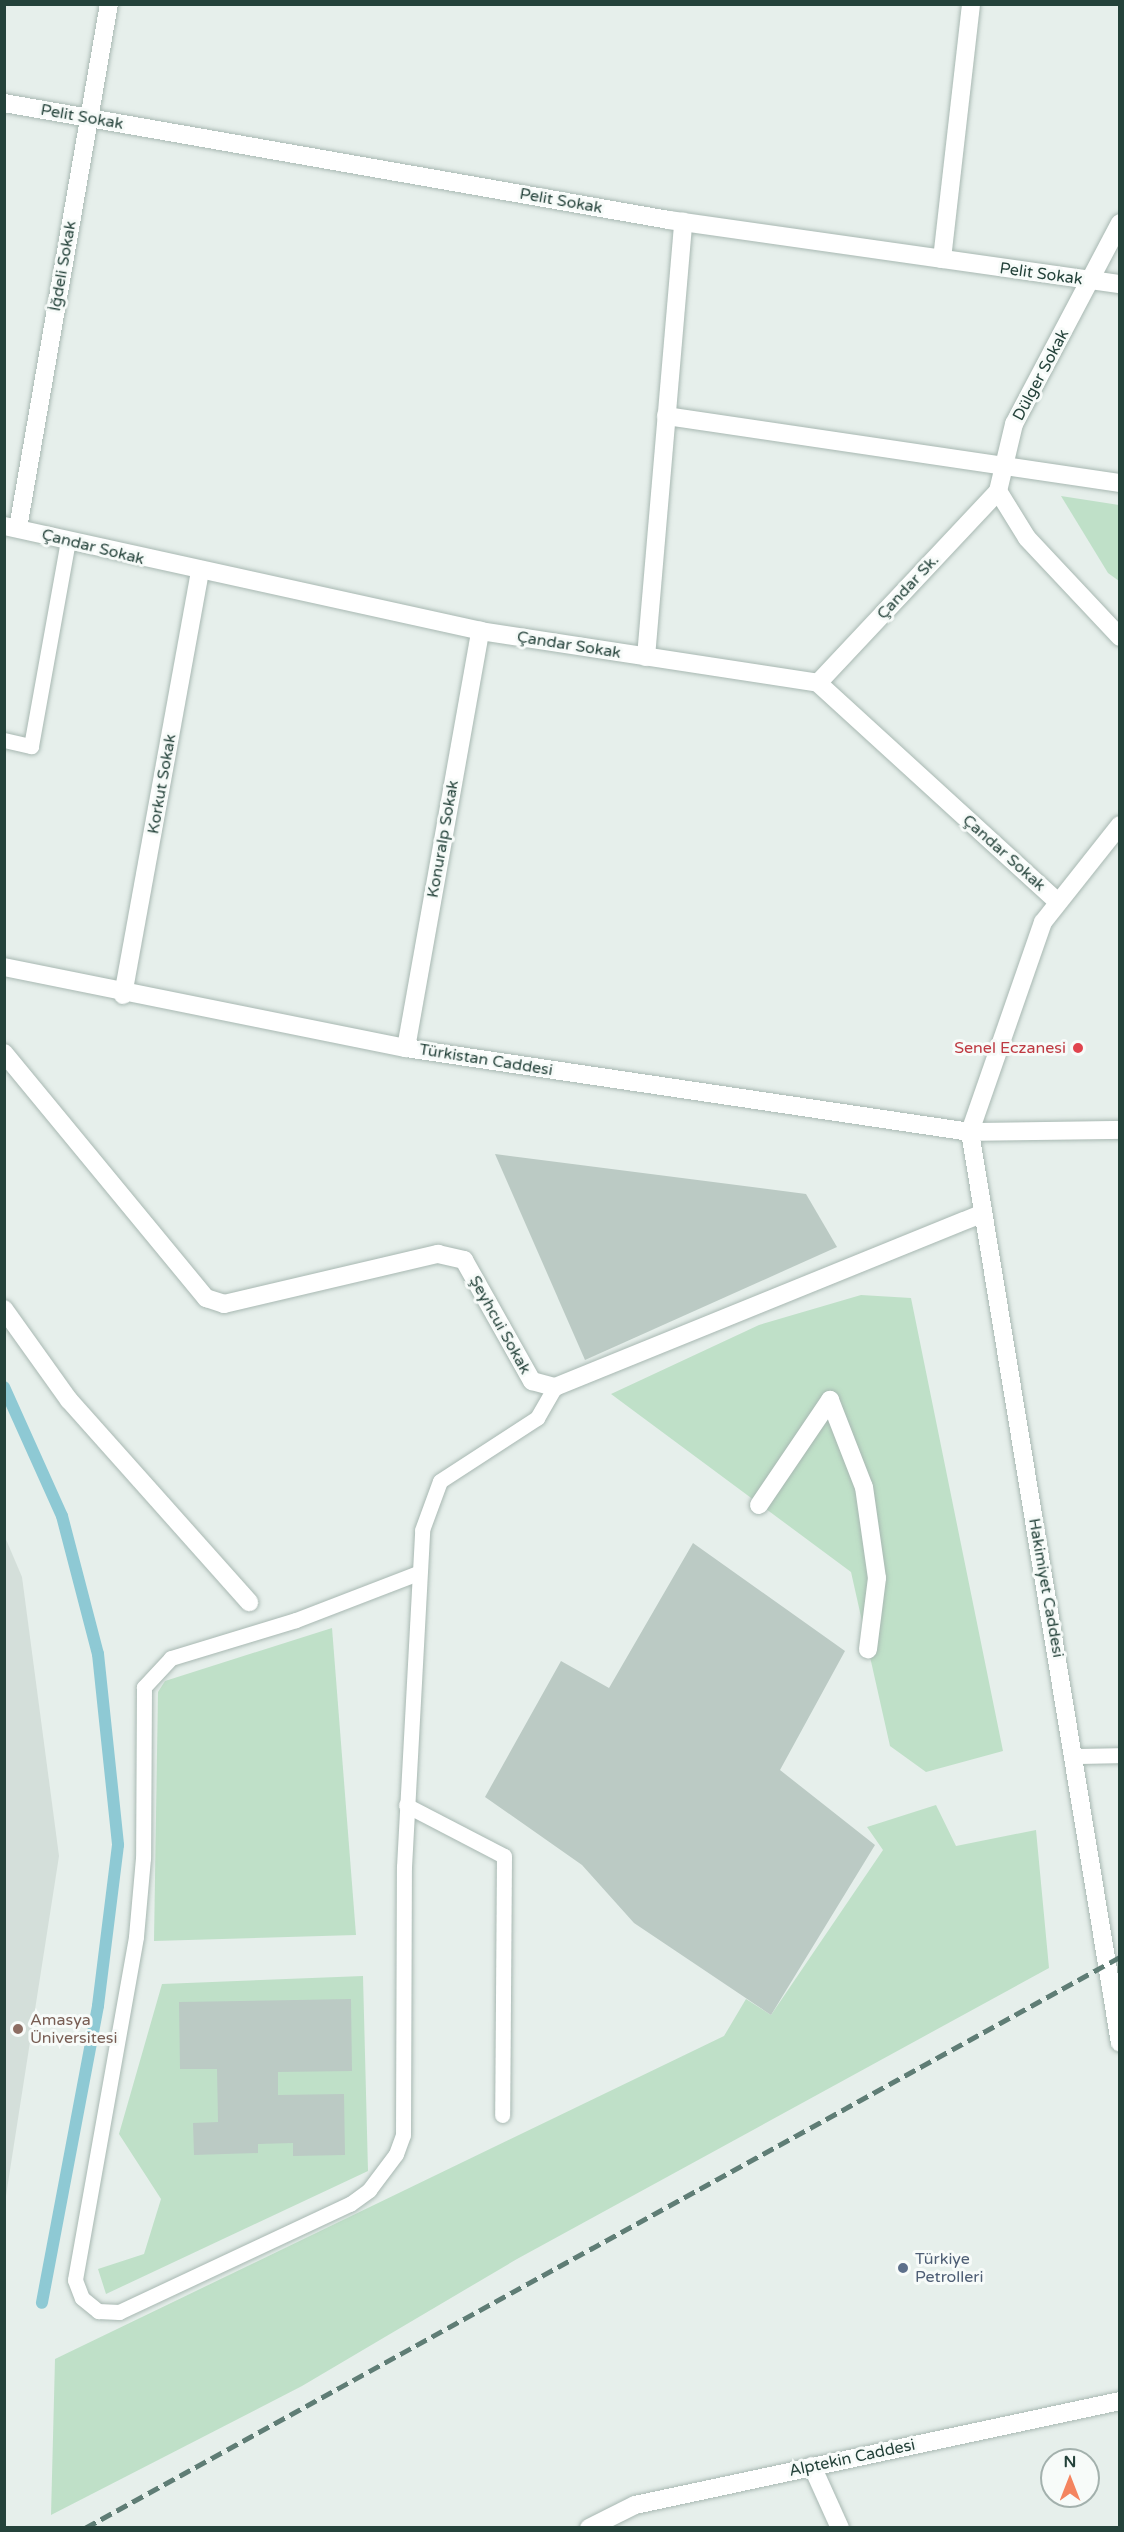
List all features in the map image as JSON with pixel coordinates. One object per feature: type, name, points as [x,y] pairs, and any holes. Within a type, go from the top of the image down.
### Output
[{"type":"street","name":"İğdeli Sokak","points":[[11,527],[109,4]]},
{"type":"street","points":[[942,259],[971,4]]},
{"type":"street","name":"Pelit Sokak","points":[[4,103],[682,222],[1119,284]]},
{"type":"street","points":[[646,657],[682,222]]},
{"type":"street","name":"Dülger Sokak","points":[[998,491],[1014,424],[1119,223]]},
{"type":"street","points":[[666,416],[1119,483]]},
{"type":"street","points":[[998,491],[1027,538],[1119,637]]},
{"type":"street","name":"Çandar Sk.","points":[[818,683],[998,491]]},
{"type":"street","name":"Çandar Sokak","points":[[11,527],[200,573],[480,631],[818,683],[1058,902]]},
{"type":"street","name":"Korkut Sokak","points":[[123,995],[200,573]]},
{"type":"street","name":"Konuralp Sokak","points":[[406,1048],[480,631]]},
{"type":"street","points":[[970,1132],[1043,922],[1119,825]]},
{"type":"street","name":"Türkistan Caddesi","points":[[4,967],[123,995],[406,1048],[970,1132],[1119,1130]]},
{"type":"street","name":"Şeyhcui Sokak","points":[[4,1053],[206,1298],[224,1304],[438,1254],[464,1260],[532,1381],[555,1387]]},
{"type":"street","name":"Hakimiyet Caddesi","points":[[970,1132],[1074,1756],[1119,2043]]},
{"type":"street","points":[[555,1387],[982,1214]]},
{"type":"street","points":[[4,1309],[69,1400],[249,1602]]},
{"type":"street","points":[[759,1505],[830,1400],[864,1487],[877,1578],[868,1649]]},
{"type":"street","name":"Alptekin Caddesi","points":[[588,2528],[635,2505],[1119,2401]]},
{"type":"street","points":[[812,2466],[840,2528]]},
{"type":"lane","points":[[4,740],[31,746],[68,540]]},
{"type":"lane","points":[[418,1573],[296,1620],[171,1658],[144,1687],[143,1858],[136,1937],[75,2280],[88,2306],[119,2312],[350,2204],[386,2172],[403,2135],[406,1805],[422,1530],[440,1481],[537,1418],[555,1387]]},
{"type":"lane","points":[[1074,1756],[1119,1755]]},
{"type":"lane","points":[[406,1805],[504,1856],[502,2115]]},
{"type":"shaded area","name":"Amasya Üniversitesi","points":[[5,1537],[22,1577],[59,1856],[5,2202]]},
{"type":"green space","points":[[1061,496],[1119,505],[1119,581],[1108,573]]},
{"type":"green space","points":[[861,1295],[911,1298],[1003,1751],[926,1772],[890,1746],[851,1572],[611,1394],[759,1325]]},
{"type":"green space","points":[[332,1628],[356,1935],[154,1941],[158,1692],[165,1681]]},
{"type":"green space","points":[[936,1805],[956,1846],[1036,1830],[1049,1968],[517,2259],[302,2386],[51,2515],[55,2359],[724,2036],[746,1999],[771,2015],[883,1850],[867,1827]]},
{"type":"green space","points":[[363,1976],[368,2171],[106,2294],[98,2269],[144,2254],[161,2199],[119,2134],[162,1984]]},
{"type":"building","points":[[495,1154],[806,1194],[837,1247],[585,1360]]},
{"type":"building","points":[[693,1543],[845,1651],[780,1770],[875,1845],[771,2015],[634,1923],[582,1865],[485,1797],[561,1661],[609,1688]]},
{"type":"building","points":[[351,1999],[352,2071],[278,2072],[278,2095],[344,2094],[345,2155],[293,2156],[293,2143],[258,2144],[258,2153],[194,2155],[193,2123],[218,2122],[217,2069],[180,2069],[179,2002]]},
{"type":"waterway","points":[[4,1387],[62,1516],[98,1654],[118,1845],[98,2006],[42,2303]]},
{"type":"railway","points":[[85,2528],[1120,1957]]},
{"type":"place","name":"Senel Eczanesi","points":[[1078,1048]]},
{"type":"place","name":"Amasya Üniversitesi","points":[[18,2029]]},
{"type":"place","name":"Türkiye Petrolleri","points":[[903,2268]]}]
